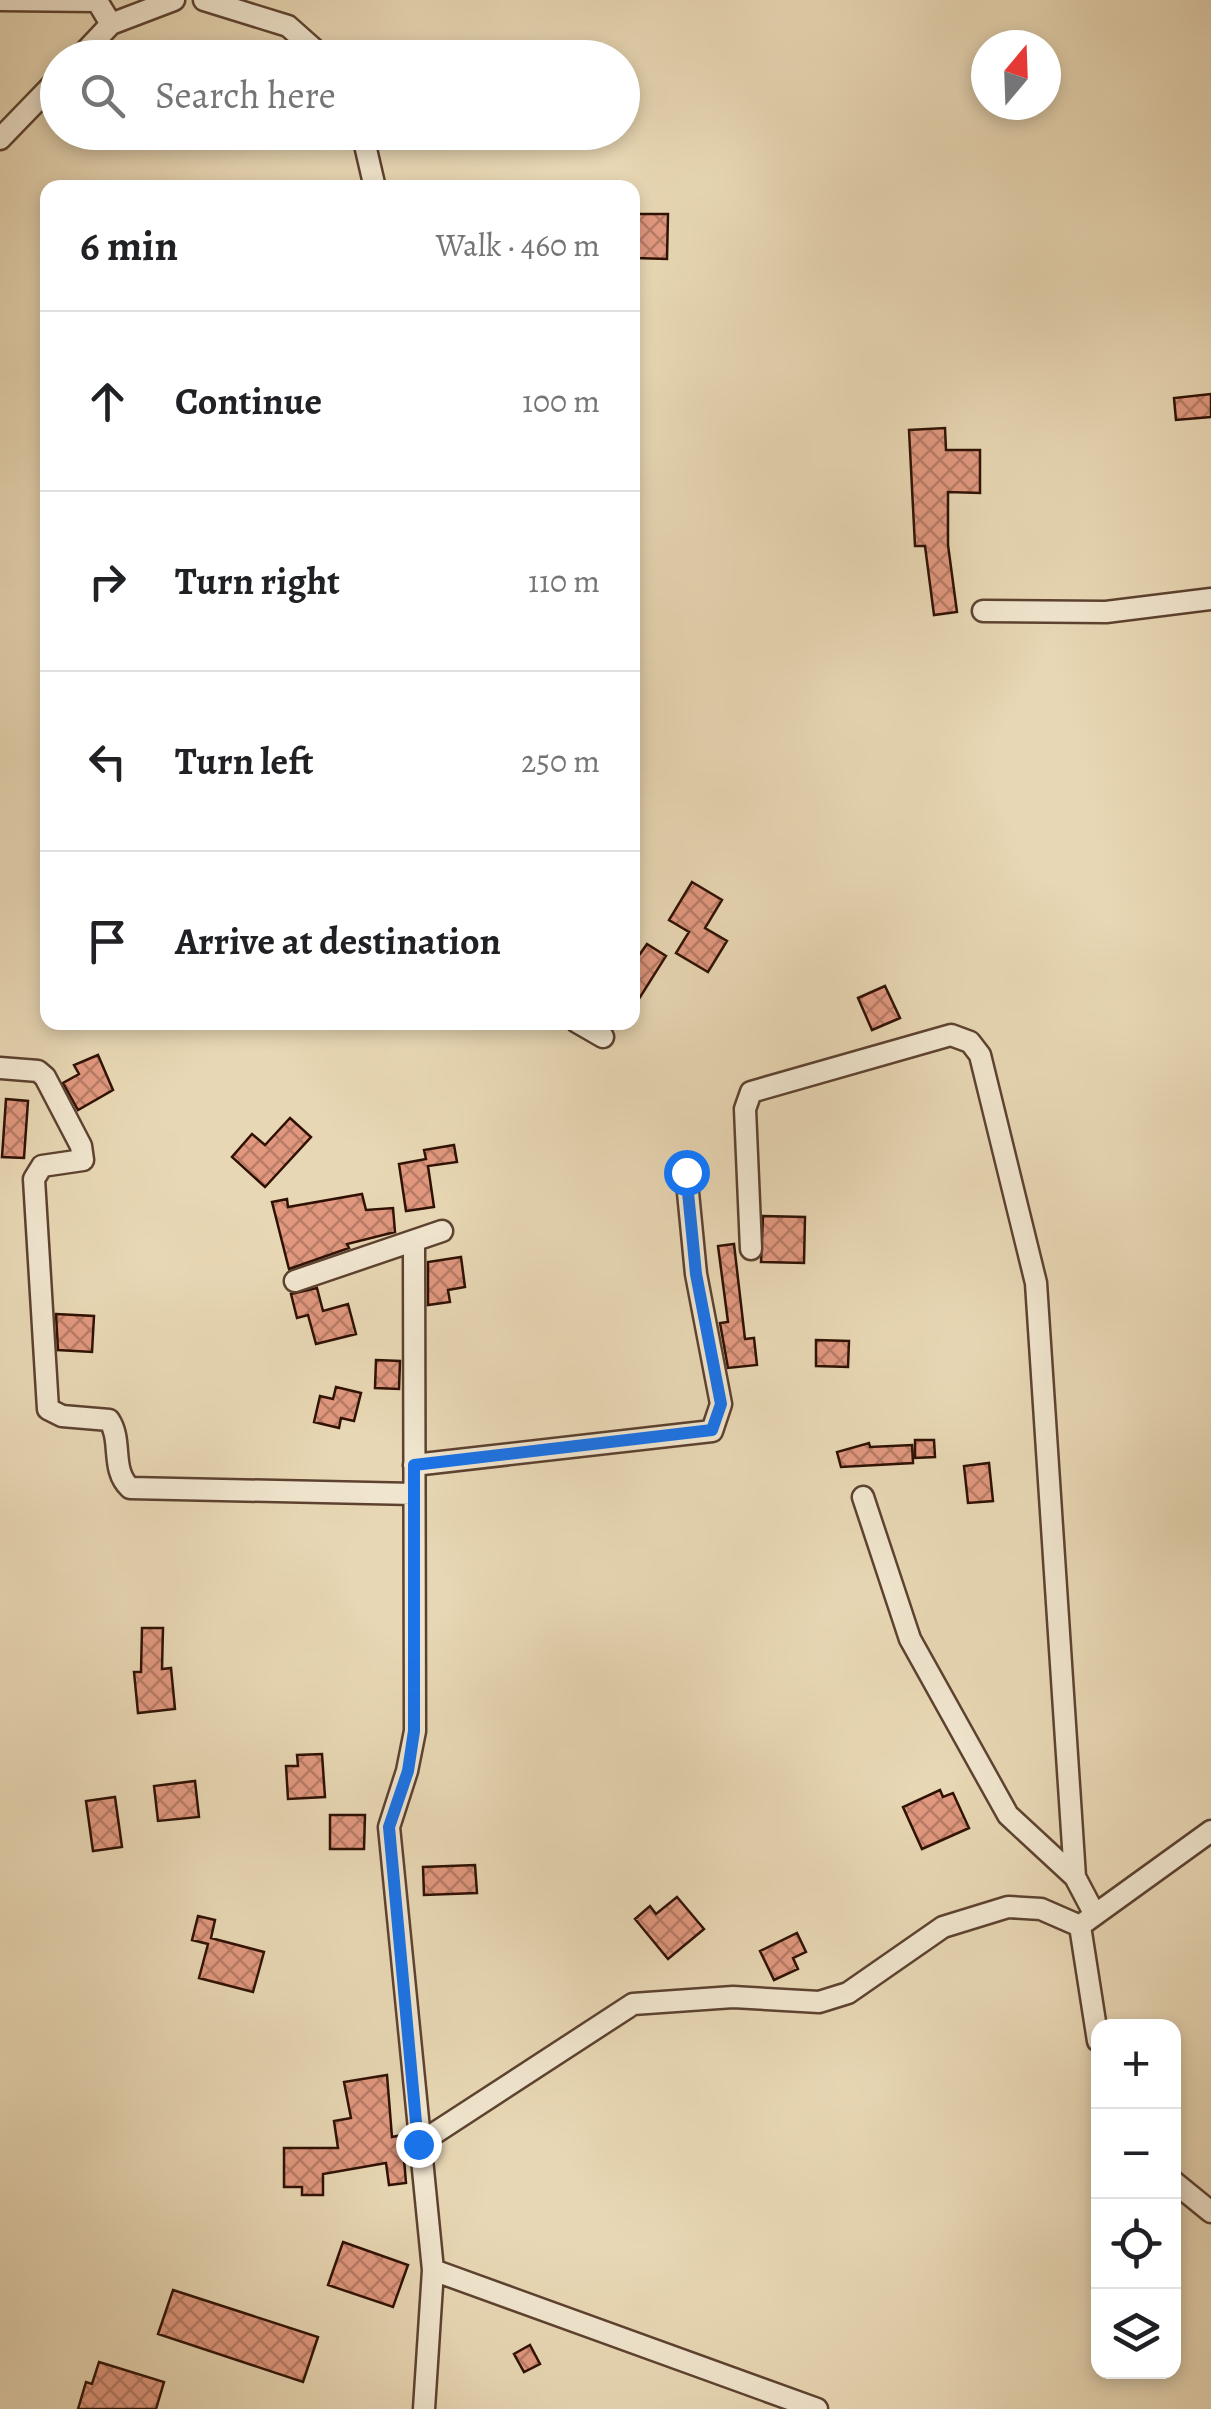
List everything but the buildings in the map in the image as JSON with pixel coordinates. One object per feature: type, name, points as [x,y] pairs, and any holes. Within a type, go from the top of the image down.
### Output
[{"type":"street","points":[[0,0],[96,1],[111,24]]},
{"type":"street","points":[[95,40],[111,24],[174,0]]},
{"type":"street","points":[[204,0],[288,26],[304,40]]},
{"type":"street","points":[[0,138],[40,97]]},
{"type":"street","points":[[366,150],[373,180]]},
{"type":"street","points":[[984,611],[1106,612],[1211,599]]},
{"type":"street","points":[[591,1030],[603,1037]]},
{"type":"street","points":[[751,1248],[745,1109],[751,1092],[951,1035],[970,1042],[980,1055],[1036,1284],[1074,1877],[1087,1921],[1096,2019]]},
{"type":"street","points":[[0,1068],[38,1071],[45,1077],[82,1146],[83,1160],[42,1166],[34,1179],[48,1408],[62,1416],[109,1420],[118,1469],[130,1488],[414,1494]]},
{"type":"street","points":[[414,1465],[712,1430],[721,1404],[696,1274],[686,1172]]},
{"type":"street","points":[[295,1282],[442,1231]]},
{"type":"street","points":[[414,1241],[414,1731],[408,1771],[389,1827],[433,2270],[424,2409]]},
{"type":"street","points":[[864,1497],[910,1639],[945,1703],[1008,1815],[1074,1877]]},
{"type":"street","points":[[1087,1921],[1211,1831]]},
{"type":"street","points":[[418,2144],[633,2004],[733,1997],[819,2002],[848,1994],[943,1927],[1008,1906],[1041,1909],[1087,1921]]},
{"type":"street","points":[[1181,2188],[1211,2212]]},
{"type":"street","points":[[433,2270],[817,2409]]},
{"type":"route","points":[[418,2144],[389,1827],[408,1771],[414,1731],[414,1465],[690,1436],[712,1430],[719,1420],[721,1404],[696,1274],[686,1172]]}]
